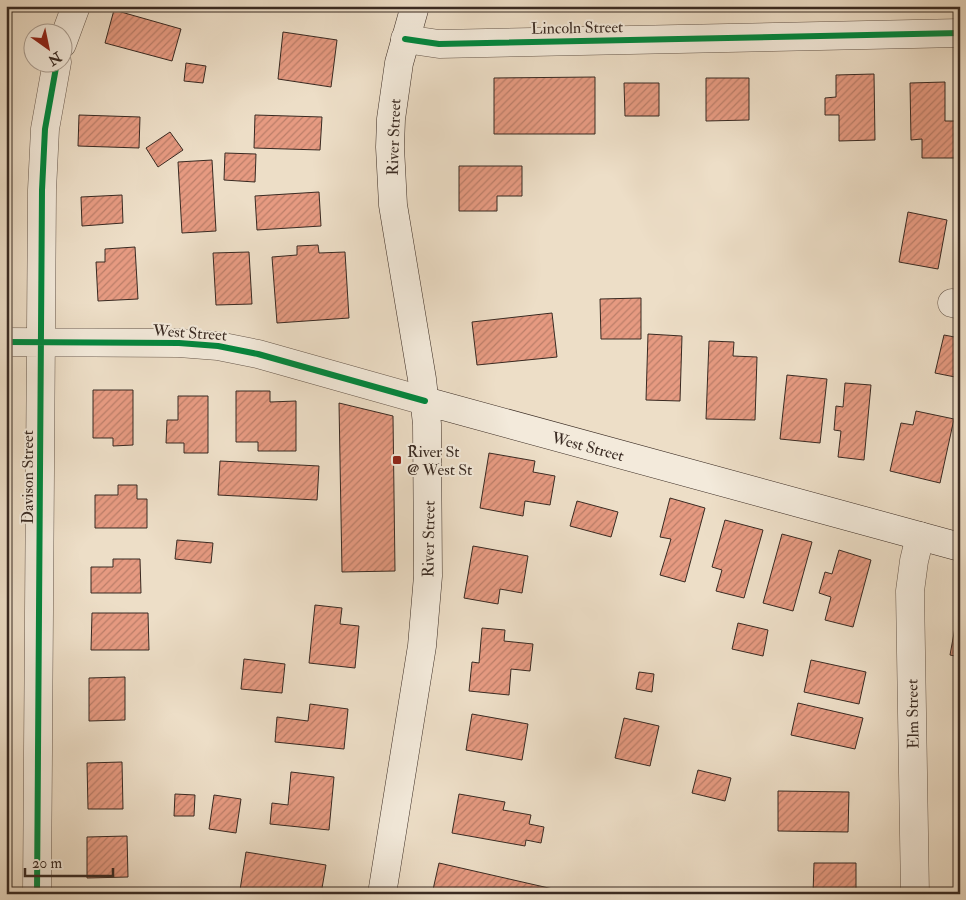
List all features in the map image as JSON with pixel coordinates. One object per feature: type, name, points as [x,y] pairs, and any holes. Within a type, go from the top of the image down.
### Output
[{"type":"street","points":[[70,22],[76,6]]},
{"type":"street","name":"River Street","points":[[382,894],[417,685],[426,610],[429,537],[428,446],[425,401],[397,234],[391,178],[391,119],[397,72],[404,40],[415,6]]},
{"type":"street","name":"Lincoln Street","points":[[404,40],[439,44],[960,33]]},
{"type":"street","name":"Davison Street","points":[[37,894],[44,158],[50,99],[55,72]]},
{"type":"street","name":"West Street","points":[[6,342],[179,343],[228,348],[258,354],[960,547]]},
{"type":"street","name":"Elm Street","points":[[915,894],[910,609],[912,572],[920,536]]},
{"type":"building","points":[[6,6],[14,6],[8,24],[6,23]]},
{"type":"building","points":[[114,10],[181,29],[172,61],[105,43]]},
{"type":"building","points":[[283,32],[337,40],[331,87],[278,79]]},
{"type":"building","points":[[186,63],[206,66],[203,83],[184,81]]},
{"type":"building","points":[[874,74],[875,140],[839,141],[839,115],[825,115],[825,98],[836,97],[836,75]]},
{"type":"building","points":[[595,77],[595,134],[494,134],[494,78]]},
{"type":"building","points":[[706,78],[749,78],[749,120],[706,121]]},
{"type":"building","points":[[945,82],[945,121],[956,121],[957,158],[922,158],[922,139],[911,140],[910,83]]},
{"type":"building","points":[[624,83],[659,83],[659,116],[625,116]]},
{"type":"building","points":[[79,115],[140,117],[139,148],[78,146]]},
{"type":"building","points":[[255,115],[322,117],[320,150],[254,148]]},
{"type":"building","points":[[170,132],[183,150],[158,167],[146,148]]},
{"type":"building","points":[[225,153],[256,154],[255,182],[224,180]]},
{"type":"building","points":[[212,160],[216,231],[182,233],[178,162]]},
{"type":"building","points":[[459,166],[522,166],[522,196],[497,196],[497,211],[459,211]]},
{"type":"building","points":[[319,192],[321,226],[257,230],[255,196]]},
{"type":"building","points":[[122,195],[123,223],[82,226],[81,197]]},
{"type":"building","points":[[908,212],[947,220],[938,269],[899,262]]},
{"type":"building","points":[[318,245],[319,253],[345,252],[349,318],[277,323],[272,257],[297,255],[297,246]]},
{"type":"building","points":[[135,247],[138,299],[98,301],[96,262],[105,262],[105,249]]},
{"type":"building","points":[[249,252],[252,304],[216,305],[213,253]]},
{"type":"building","points":[[6,253],[11,254],[8,287],[6,287]]},
{"type":"building","points":[[641,298],[641,339],[601,339],[600,299]]},
{"type":"building","points":[[552,313],[557,357],[477,365],[472,322]]},
{"type":"building","points":[[648,334],[682,336],[680,401],[646,400]]},
{"type":"building","points":[[944,335],[960,338],[960,378],[935,373]]},
{"type":"building","points":[[709,341],[734,342],[733,356],[757,357],[755,420],[706,419]]},
{"type":"building","points":[[787,375],[827,379],[820,443],[780,439]]},
{"type":"building","points":[[845,383],[871,385],[864,460],[838,457],[841,431],[834,430],[836,406],[843,407]]},
{"type":"building","points":[[93,390],[133,390],[133,445],[113,446],[113,438],[93,438]]},
{"type":"building","points":[[236,391],[270,391],[270,402],[296,401],[296,451],[258,451],[258,442],[236,442]]},
{"type":"building","points":[[178,396],[208,396],[208,453],[184,453],[184,443],[166,443],[167,420],[178,420]]},
{"type":"building","points":[[339,403],[393,416],[395,571],[342,572]]},
{"type":"building","points":[[916,411],[954,419],[940,483],[890,471],[901,423],[913,425]]},
{"type":"building","points":[[489,453],[535,461],[533,472],[555,476],[550,505],[525,501],[523,516],[480,508]]},
{"type":"building","points":[[220,461],[319,466],[317,500],[218,495]]},
{"type":"building","points":[[118,485],[137,485],[137,499],[147,499],[147,528],[95,528],[95,495],[118,495]]},
{"type":"building","points":[[670,498],[705,508],[685,582],[660,575],[671,539],[660,537]]},
{"type":"building","points":[[577,501],[618,512],[611,537],[570,526]]},
{"type":"building","points":[[725,520],[763,530],[744,598],[716,591],[722,570],[712,567]]},
{"type":"building","points":[[782,534],[812,542],[793,611],[763,603]]},
{"type":"building","points":[[177,540],[213,543],[211,563],[175,559]]},
{"type":"building","points":[[473,546],[528,556],[522,593],[500,589],[498,604],[464,598]]},
{"type":"building","points":[[839,550],[871,560],[853,627],[825,620],[831,597],[819,593],[825,572],[832,574]]},
{"type":"building","points":[[113,559],[140,559],[141,593],[91,593],[91,567],[113,567]]},
{"type":"building","points":[[315,605],[342,608],[340,624],[359,626],[355,668],[309,663]]},
{"type":"building","points":[[958,611],[960,611],[960,657],[950,655]]},
{"type":"building","points":[[92,613],[148,613],[149,650],[91,650]]},
{"type":"building","points":[[738,623],[768,630],[763,656],[732,649]]},
{"type":"building","points":[[482,628],[505,630],[504,641],[533,644],[530,671],[511,669],[509,695],[469,691],[472,662],[479,663]]},
{"type":"building","points":[[244,659],[285,664],[282,693],[241,689]]},
{"type":"building","points":[[811,660],[866,672],[859,704],[804,692]]},
{"type":"building","points":[[639,672],[654,674],[652,692],[636,689]]},
{"type":"building","points":[[125,677],[125,720],[89,721],[89,678]]},
{"type":"building","points":[[798,703],[863,718],[855,749],[791,735]]},
{"type":"building","points":[[310,704],[348,709],[344,749],[275,742],[277,717],[308,721]]},
{"type":"building","points":[[472,714],[528,724],[522,760],[466,750]]},
{"type":"building","points":[[624,718],[659,726],[650,766],[615,758]]},
{"type":"building","points":[[122,762],[123,809],[88,809],[87,763]]},
{"type":"building","points":[[698,770],[731,778],[725,801],[692,793]]},
{"type":"building","points":[[291,772],[334,777],[329,830],[270,824],[272,803],[288,805]]},
{"type":"building","points":[[778,791],[849,792],[848,832],[778,831]]},
{"type":"building","points":[[175,794],[195,795],[194,816],[174,816]]},
{"type":"building","points":[[459,794],[505,802],[503,810],[531,815],[529,824],[544,827],[541,843],[526,840],[525,846],[452,833]]},
{"type":"building","points":[[214,795],[241,799],[236,833],[209,829]]},
{"type":"building","points":[[127,836],[128,877],[87,878],[87,837]]},
{"type":"building","points":[[246,852],[326,865],[321,894],[263,894],[240,890]]},
{"type":"building","points":[[439,863],[575,894],[432,894]]},
{"type":"building","points":[[814,863],[856,863],[856,894],[813,894]]},
{"type":"cycle path","points":[[405,39],[439,44],[960,33]]},
{"type":"cycle path","points":[[37,894],[42,190],[45,129],[55,72]]},
{"type":"cycle path","points":[[6,342],[179,343],[218,346],[258,354],[425,401]]},
{"type":"place","name":"River St @ West St","points":[[397,460]]}]
